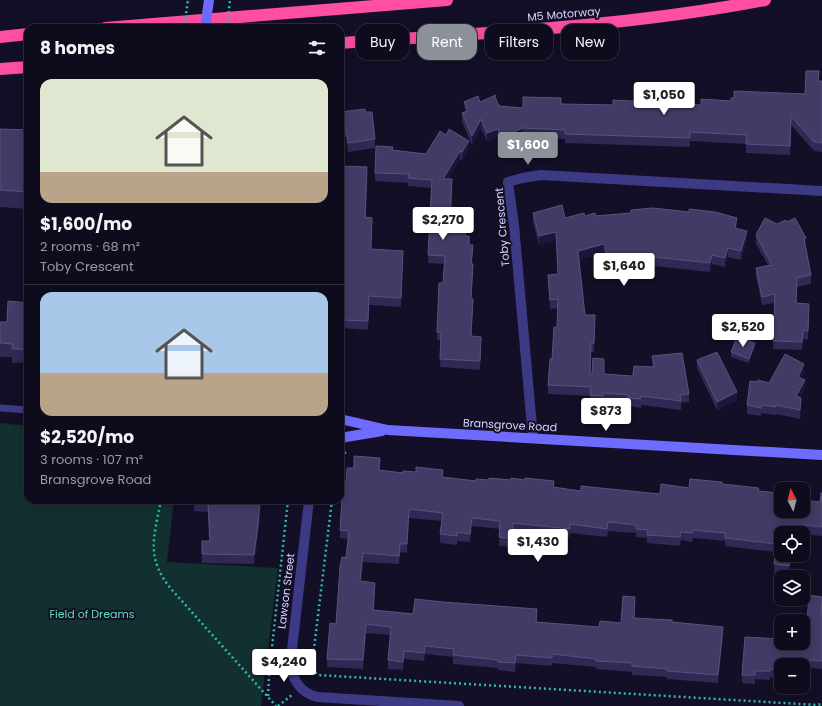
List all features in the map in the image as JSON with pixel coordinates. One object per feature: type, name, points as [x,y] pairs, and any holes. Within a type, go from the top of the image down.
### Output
[{"type":"highway","points":[[154,24],[447,0]]},
{"type":"highway","name":"M5 Motorway","points":[[344,43],[607,23],[692,12],[764,0]]},
{"type":"highway","points":[[0,37],[24,34]]},
{"type":"highway","points":[[0,69],[24,67]]},
{"type":"main road","points":[[206,24],[209,0]]},
{"type":"main road","name":"Bransgrove Road","points":[[344,420],[388,430],[822,455]]},
{"type":"main road","name":"Bransgrove Road","points":[[344,437],[388,430]]},
{"type":"street","name":"Toby Crescent","points":[[533,438],[514,225],[508,182],[542,175],[822,191]]},
{"type":"street","name":"Lawson Street","points":[[300,688],[292,673],[290,658],[309,504]]},
{"type":"street","points":[[300,688],[310,696],[318,697],[459,706]]},
{"type":"lane","points":[[0,408],[24,410]]},
{"type":"path","points":[[185,24],[188,0]]},
{"type":"path","points":[[227,24],[230,0]]},
{"type":"path","points":[[160,504],[153,544],[156,563],[160,573],[172,590],[277,706],[300,688]]},
{"type":"path","points":[[268,696],[288,504]]},
{"type":"path","points":[[332,504],[312,665],[312,669],[318,675],[810,705],[822,704]]},
{"type":"green space","name":"Field of Dreams","points":[[0,423],[24,426],[24,504],[174,504],[167,562],[278,568],[261,706],[0,706]]},
{"type":"building","points":[[806,71],[819,71],[818,81],[822,81],[822,143],[814,142],[791,116],[790,146],[746,144],[747,135],[690,132],[690,138],[565,134],[565,130],[523,128],[501,137],[498,129],[487,133],[481,119],[472,136],[462,113],[468,111],[464,102],[478,96],[480,102],[496,95],[495,97],[499,106],[523,108],[523,97],[561,98],[561,104],[613,105],[613,100],[701,105],[701,99],[731,101],[731,98],[734,98],[734,91],[805,94]]},
{"type":"building","points":[[365,109],[365,112],[372,112],[375,139],[348,143],[346,128],[344,128],[344,112]]},
{"type":"building","points":[[0,129],[24,130],[24,192],[0,190]]},
{"type":"building","points":[[449,129],[469,141],[462,152],[460,151],[443,179],[452,179],[450,220],[466,221],[465,236],[469,236],[469,245],[473,245],[471,264],[473,264],[471,298],[473,299],[471,336],[481,337],[480,361],[440,359],[441,332],[437,332],[439,283],[443,283],[445,256],[428,255],[432,180],[408,178],[409,174],[375,173],[376,146],[393,147],[392,150],[426,154],[440,131],[446,135]]},
{"type":"building","points":[[344,166],[367,167],[365,217],[372,218],[371,249],[403,251],[401,298],[369,296],[368,321],[344,320]]},
{"type":"building","points":[[562,205],[565,218],[584,213],[585,216],[595,213],[596,216],[631,213],[631,210],[653,208],[689,212],[689,209],[715,212],[737,218],[735,228],[747,231],[741,251],[728,248],[725,258],[712,255],[710,263],[654,257],[626,260],[610,264],[604,244],[578,251],[585,315],[595,315],[594,343],[591,343],[590,374],[592,374],[593,358],[604,359],[604,374],[631,376],[633,375],[634,366],[654,367],[652,356],[682,353],[689,394],[680,395],[681,401],[641,396],[641,399],[628,398],[629,395],[603,393],[603,396],[590,395],[591,387],[548,385],[550,359],[552,359],[554,327],[557,327],[558,299],[550,300],[548,275],[558,274],[556,232],[539,236],[533,213]]},
{"type":"building","points":[[765,218],[777,224],[786,220],[787,222],[795,218],[806,238],[804,239],[811,275],[797,278],[796,303],[809,304],[808,331],[803,330],[802,342],[773,341],[775,294],[762,297],[756,268],[772,265],[756,235]]},
{"type":"building","points":[[8,301],[24,303],[24,349],[12,349],[13,344],[0,343],[0,322],[7,322]]},
{"type":"building","points":[[737,337],[755,343],[749,359],[731,352]]},
{"type":"building","points":[[717,352],[737,392],[717,402],[697,360]]},
{"type":"building","points":[[785,354],[804,364],[798,377],[805,380],[796,396],[801,398],[800,410],[776,405],[776,407],[761,405],[761,408],[747,405],[750,381],[758,382],[758,380],[769,383]]},
{"type":"building","points":[[354,456],[380,458],[379,470],[403,473],[403,471],[416,472],[416,467],[443,470],[442,477],[476,481],[476,479],[489,480],[489,478],[511,480],[511,478],[525,480],[525,478],[554,481],[553,487],[581,491],[581,486],[660,494],[661,484],[689,488],[690,479],[722,482],[722,484],[759,488],[758,491],[774,492],[774,518],[810,518],[810,501],[820,502],[822,493],[822,527],[803,525],[774,526],[774,544],[725,538],[725,533],[693,530],[692,533],[681,532],[680,537],[647,535],[648,530],[636,529],[636,525],[608,522],[607,529],[570,524],[570,529],[513,523],[512,539],[499,537],[500,521],[472,518],[470,534],[457,532],[457,536],[440,534],[443,513],[409,509],[407,544],[400,544],[399,556],[363,553],[360,581],[375,583],[373,610],[413,614],[415,599],[537,609],[536,622],[599,627],[600,621],[621,623],[623,596],[635,597],[634,618],[672,620],[672,622],[723,627],[718,675],[667,671],[668,669],[632,666],[632,663],[596,661],[596,659],[552,654],[552,658],[516,655],[515,663],[498,662],[498,660],[453,655],[454,649],[425,646],[424,653],[404,651],[403,662],[388,660],[391,627],[366,624],[363,660],[327,659],[330,623],[336,624],[340,567],[342,557],[346,558],[349,531],[340,530],[342,504],[344,504],[344,482],[346,482],[347,468],[354,468]]},
{"type":"building","points":[[208,504],[260,504],[254,555],[202,554],[202,541],[210,541]]},
{"type":"building","points":[[774,562],[789,562],[789,566],[774,564]]},
{"type":"building","points":[[810,595],[822,597],[822,661],[810,660],[810,658],[774,658],[774,669],[770,669],[770,671],[755,671],[755,675],[742,675],[745,637],[774,639],[774,650],[810,650],[810,614],[808,614],[808,606],[810,606]]}]
